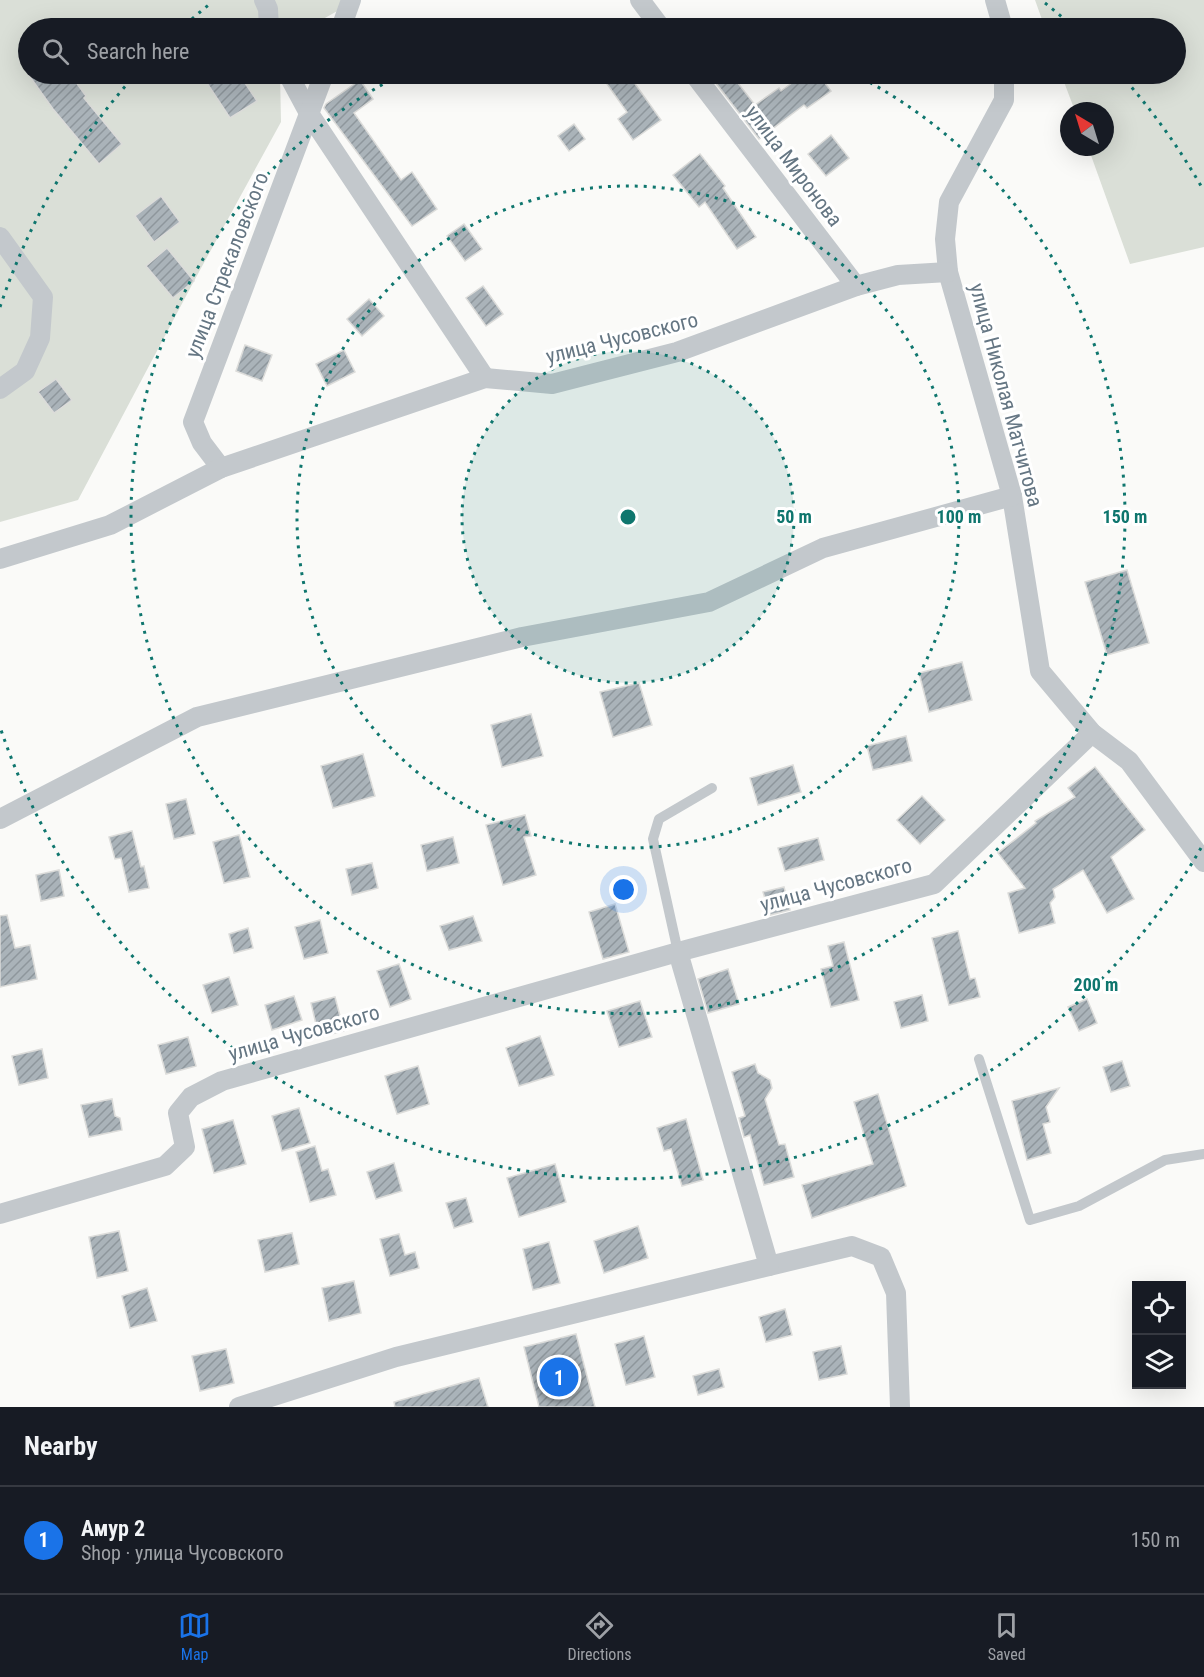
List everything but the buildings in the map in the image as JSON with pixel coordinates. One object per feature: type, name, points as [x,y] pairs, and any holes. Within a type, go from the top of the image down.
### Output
[{"type":"street","points":[[264,0],[268,18]]},
{"type":"street","points":[[344,18],[351,0]]},
{"type":"street","points":[[640,0],[654,18]]},
{"type":"street","points":[[995,0],[1000,18]]},
{"type":"street","points":[[293,84],[310,115],[485,378]]},
{"type":"street","name":"улица Стрекаловского","points":[[221,468],[202,443],[193,422],[321,84]]},
{"type":"street","name":"улица Миронова","points":[[702,84],[856,286]]},
{"type":"street","name":"улица Николая Матчитова","points":[[1004,84],[1004,100],[949,202],[945,239],[948,272],[1012,496],[1040,671],[1092,733],[1129,761],[1204,862]]},
{"type":"street","points":[[0,237],[44,297],[40,338],[25,372],[0,389]]},
{"type":"street","name":"улица Чусовского","points":[[0,558],[110,525],[221,468],[485,378],[552,384],[677,352],[856,286],[898,275],[948,272]]},
{"type":"street","points":[[0,819],[197,717],[522,637],[710,602],[823,548],[1012,496]]},
{"type":"street","name":"улица Чусовского","points":[[0,1215],[165,1166],[185,1147],[178,1113],[191,1097],[222,1081],[678,952],[934,884],[1092,733]]},
{"type":"street","points":[[678,952],[769,1266]]},
{"type":"street","points":[[239,1407],[259,1405],[396,1357],[852,1246],[881,1257],[897,1293],[900,1407]]},
{"type":"lane","points":[[678,952],[653,839],[659,819],[712,788]]},
{"type":"lane","points":[[978,1059],[1030,1220],[1079,1206],[1165,1160],[1204,1154]]},
{"type":"shaded area","points":[[0,0],[357,0],[325,18],[18,18],[18,84],[280,84],[281,122],[78,500],[0,522]]},
{"type":"shaded area","points":[[1035,0],[1204,0],[1204,247],[1130,264],[1091,156],[1114,156],[1114,102],[1072,102],[1065,84],[1186,84],[1186,18],[1041,18]]},
{"type":"place","name":"Амур 2","points":[[559,1377]]}]
